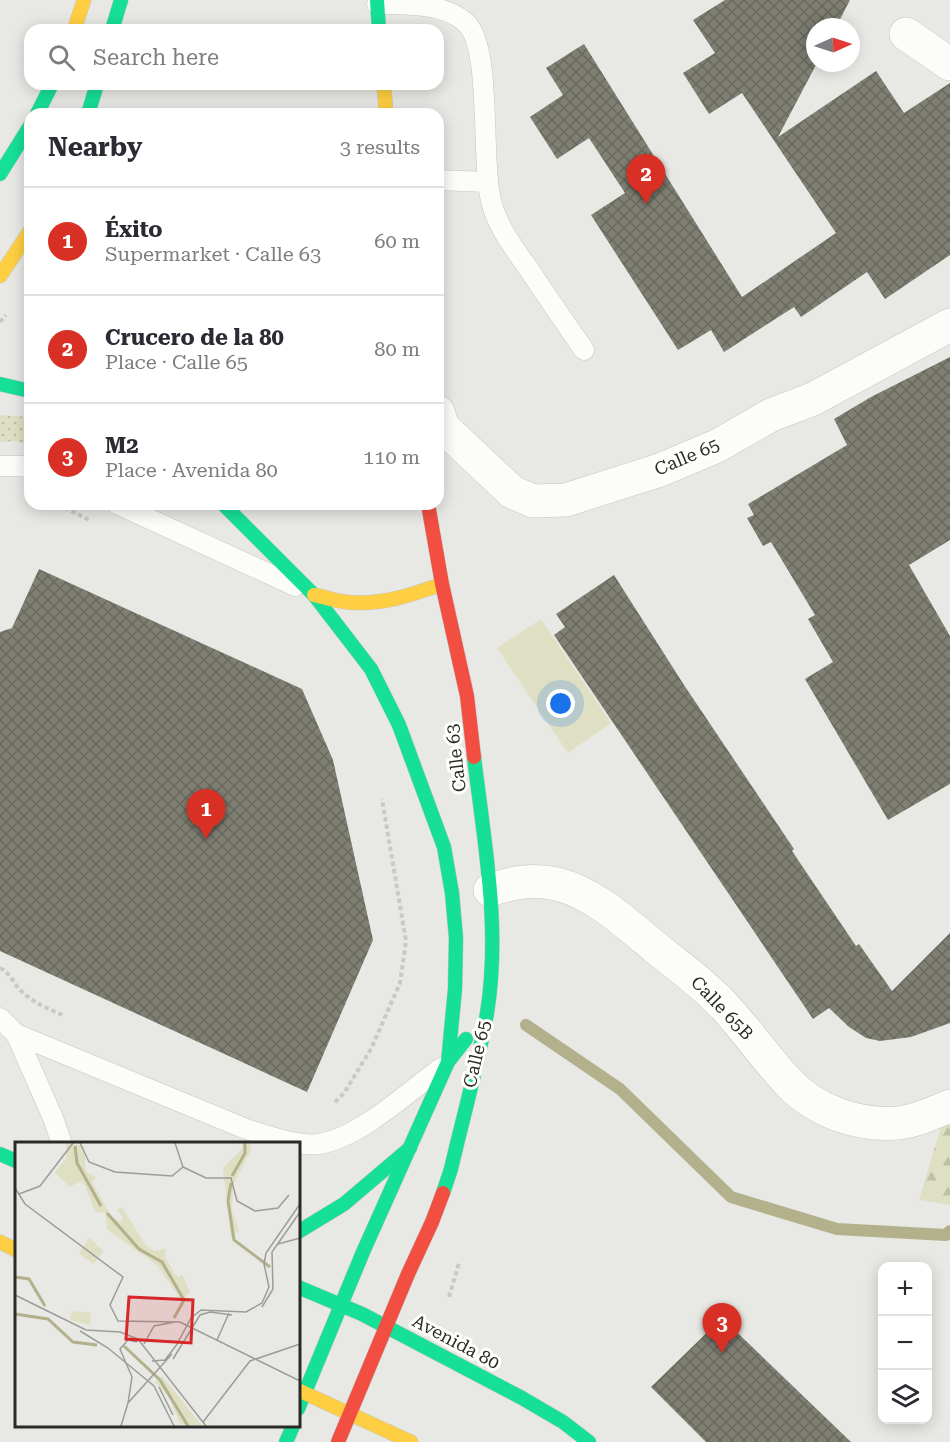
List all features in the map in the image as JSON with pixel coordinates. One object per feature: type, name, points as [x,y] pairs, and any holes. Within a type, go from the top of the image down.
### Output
[{"type":"main road","points":[[76,24],[84,0]]},
{"type":"main road","points":[[114,24],[121,0]]},
{"type":"main road","points":[[377,2],[379,24]]},
{"type":"main road","points":[[40,108],[49,90]]},
{"type":"main road","points":[[90,108],[95,90]]},
{"type":"main road","points":[[384,90],[386,108]]},
{"type":"main road","points":[[0,174],[24,136]]},
{"type":"main road","points":[[0,276],[24,240]]},
{"type":"main road","points":[[0,384],[24,390]]},
{"type":"main road","points":[[229,510],[314,595],[371,669],[399,724],[444,847],[453,893],[456,938],[455,989],[448,1062]]},
{"type":"main road","name":"Calle 63","points":[[429,510],[442,584],[467,696],[490,890],[492,945],[487,1012]]},
{"type":"main road","points":[[314,595],[347,602],[368,602],[391,600],[442,584]]},
{"type":"main road","name":"Calle 65","points":[[301,1391],[342,1304],[448,1062],[487,1012]]},
{"type":"main road","name":"Calle 65","points":[[338,1442],[432,1222],[451,1168],[487,1012]]},
{"type":"main road","points":[[300,1231],[344,1204],[410,1148]]},
{"type":"main road","points":[[0,1154],[15,1161]]},
{"type":"main road","points":[[0,1242],[15,1250]]},
{"type":"main road","name":"Avenida 80","points":[[300,1288],[342,1304],[387,1326],[482,1378],[517,1394],[576,1431],[589,1442]]},
{"type":"main road","points":[[301,1391],[411,1442]]},
{"type":"main road","points":[[286,1442],[292,1427]]},
{"type":"street","points":[[906,34],[950,64]]},
{"type":"street","name":"Calle 65","points":[[444,428],[512,492],[533,501],[566,500],[660,470],[717,446],[771,415],[813,399],[950,325]]},
{"type":"street","name":"Calle 65B","points":[[490,890],[511,883],[538,881],[569,888],[618,917],[693,977],[739,1022],[791,1085],[809,1100],[832,1113],[873,1123],[899,1123],[923,1117],[950,1106]]},
{"type":"lane","points":[[377,2],[417,4],[452,14],[467,23],[475,39],[482,64],[487,182],[493,209],[504,234],[584,350]]},
{"type":"lane","points":[[444,180],[487,182]]},
{"type":"lane","points":[[0,466],[24,466]]},
{"type":"lane","points":[[130,510],[314,595]]},
{"type":"lane","points":[[0,1018],[16,1034],[62,1142]]},
{"type":"lane","points":[[16,1034],[246,1129],[285,1141],[296,1142]]},
{"type":"lane","points":[[300,1142],[319,1144],[356,1131],[448,1062]]},
{"type":"path","points":[[344,1093],[371,1049],[400,983],[406,941],[386,813],[380,790]]},
{"type":"path","points":[[0,968],[7,972],[20,990],[41,1006],[68,1018]]},
{"type":"path","points":[[449,1297],[459,1263]]},
{"type":"green space","points":[[0,415],[24,417],[24,443],[15,441],[0,442]]},
{"type":"green space","points":[[541,619],[611,723],[568,753],[497,648]]},
{"type":"green space","points":[[950,1115],[950,1205],[919,1200],[944,1117]]},
{"type":"building","points":[[725,0],[850,0],[841,18],[806,18],[806,72],[812,72],[778,137],[876,71],[904,113],[950,83],[950,255],[885,299],[867,272],[801,317],[794,307],[724,352],[711,330],[678,350],[591,215],[625,193],[589,138],[557,159],[530,117],[563,95],[546,68],[584,44],[742,297],[836,233],[742,93],[709,114],[683,73],[715,53],[693,20]]},
{"type":"building","points":[[950,357],[950,540],[909,565],[950,636],[950,784],[888,820],[805,679],[833,662],[808,619],[815,615],[771,542],[763,546],[747,518],[754,515],[748,504],[847,445],[834,419],[871,397]]},
{"type":"building","points":[[39,569],[302,689],[333,760],[373,940],[307,1092],[0,951],[0,632],[12,628]]},
{"type":"building","points":[[614,575],[684,685],[794,849],[792,851],[856,946],[859,944],[892,991],[950,933],[950,1023],[911,1037],[880,1041],[866,1038],[849,1027],[829,1008],[813,1019],[554,635],[565,627],[556,614]]},
{"type":"building","points":[[722,1318],[851,1442],[706,1442],[651,1387]]},
{"type":"waterway","points":[[526,1025],[620,1089],[731,1197],[837,1229],[946,1235],[950,1231]]},
{"type":"traffic: fast","points":[[114,24],[121,0]]},
{"type":"traffic: fast","points":[[377,0],[379,24]]},
{"type":"traffic: fast","points":[[40,108],[49,90]]},
{"type":"traffic: fast","points":[[90,108],[95,90]]},
{"type":"traffic: fast","points":[[0,174],[24,136]]},
{"type":"traffic: fast","points":[[0,384],[24,390]]},
{"type":"traffic: fast","points":[[229,510],[314,595],[371,669],[399,725],[444,847],[452,893],[456,938],[455,989],[448,1062]]},
{"type":"traffic: fast","points":[[443,1193],[451,1169],[479,1052],[491,981],[490,885],[474,757]]},
{"type":"traffic: fast","points":[[300,1404],[363,1252],[448,1062],[466,1039]]},
{"type":"traffic: fast","points":[[300,1231],[344,1204],[410,1148]]},
{"type":"traffic: fast","points":[[0,1154],[15,1161]]},
{"type":"traffic: fast","points":[[300,1288],[362,1314],[522,1398],[563,1422],[589,1442]]},
{"type":"traffic: fast","points":[[286,1442],[293,1427]]},
{"type":"traffic: slow","points":[[76,24],[84,0]]},
{"type":"traffic: slow","points":[[384,90],[386,108]]},
{"type":"traffic: slow","points":[[0,276],[24,240]]},
{"type":"traffic: slow","points":[[314,595],[358,603],[383,601],[407,596],[442,584]]},
{"type":"traffic: slow","points":[[0,1242],[15,1250]]},
{"type":"traffic: slow","points":[[300,1391],[411,1442]]},
{"type":"traffic: jam","points":[[429,510],[442,584],[467,696],[474,757]]},
{"type":"traffic: jam","points":[[338,1442],[443,1193]]},
{"type":"place","name":"Crucero de la 80","points":[[646,204]]},
{"type":"place","name":"Éxito","points":[[206,839]]},
{"type":"place","name":"M2","points":[[722,1353]]}]
